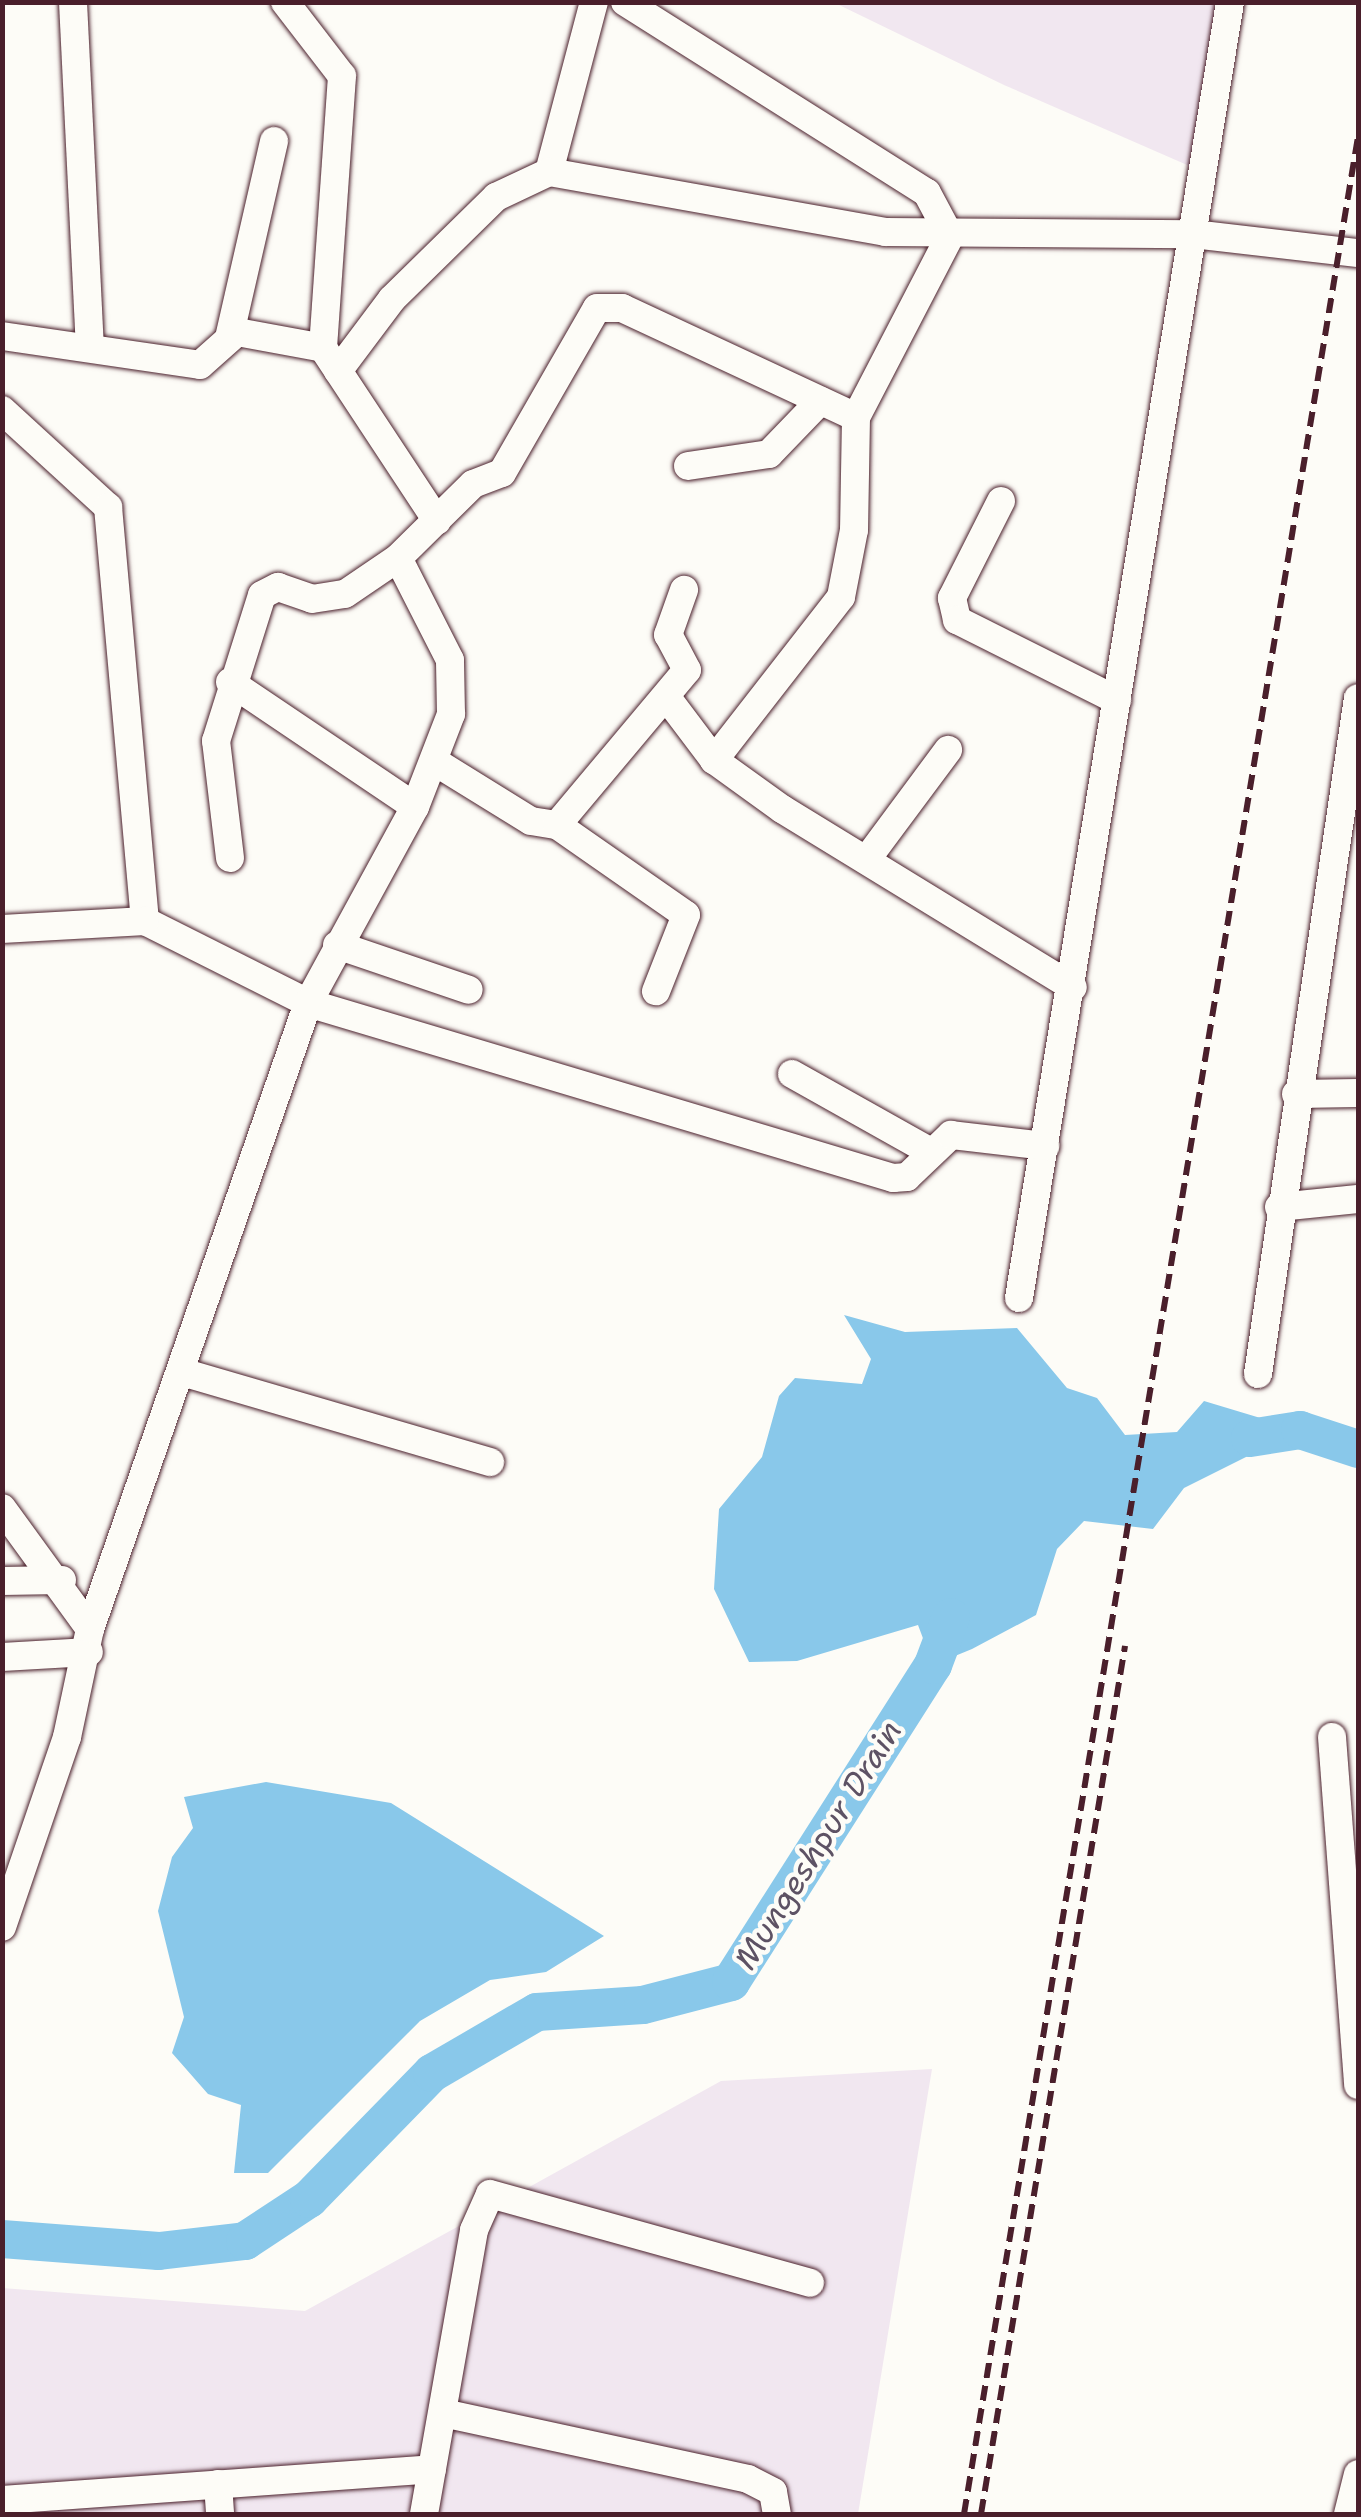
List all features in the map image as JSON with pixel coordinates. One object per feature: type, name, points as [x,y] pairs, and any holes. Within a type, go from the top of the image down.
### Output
[{"type":"street","points":[[73,2],[90,346]]},
{"type":"street","points":[[285,2],[342,76],[331,360],[438,521]]},
{"type":"street","points":[[550,172],[594,2]]},
{"type":"street","points":[[625,2],[928,193],[950,236]]},
{"type":"street","points":[[1019,1298],[1230,2]]},
{"type":"street","points":[[2,336],[200,365],[222,354],[229,338],[274,141]]},
{"type":"street","points":[[331,360],[496,197],[550,172],[950,236],[1193,234],[1358,253]]},
{"type":"street","points":[[714,760],[841,597],[854,530],[856,416],[950,236]]},
{"type":"street","points":[[230,858],[216,741],[230,682],[267,590],[337,597],[398,558],[473,484],[502,473],[597,308],[622,308],[856,416]]},
{"type":"street","points":[[229,338],[244,331],[331,360]]},
{"type":"street","points":[[688,466],[770,454],[820,401]]},
{"type":"street","points":[[2,410],[108,507],[146,921]]},
{"type":"street","points":[[1001,501],[952,598],[957,620],[1117,700]]},
{"type":"street","points":[[2,1927],[10,1889],[89,1640],[308,1003],[437,763],[454,678],[398,558]]},
{"type":"street","points":[[558,825],[668,699],[687,670],[668,635],[684,590]]},
{"type":"street","points":[[230,682],[415,807]]},
{"type":"street","points":[[1258,1374],[1279,1207],[1358,698]]},
{"type":"street","points":[[668,699],[714,760],[870,855],[1072,987]]},
{"type":"street","points":[[870,855],[948,750]]},
{"type":"street","points":[[437,763],[530,822],[558,825],[686,915],[656,991]]},
{"type":"street","points":[[2,929],[146,921],[308,1003],[893,1178],[907,1177],[931,1152],[969,1132],[1044,1146]]},
{"type":"street","points":[[338,944],[469,990]]},
{"type":"street","points":[[792,1074],[931,1152]]},
{"type":"street","points":[[1296,1094],[1358,1092]]},
{"type":"street","points":[[1279,1207],[1358,1200]]},
{"type":"street","points":[[182,1372],[490,1462]]},
{"type":"street","points":[[2,1508],[62,1580],[89,1640]]},
{"type":"street","points":[[2,1582],[62,1580]]},
{"type":"street","points":[[2,1657],[89,1640]]},
{"type":"street","points":[[1332,1736],[1358,2068]]},
{"type":"street","points":[[424,2514],[474,2230],[490,2194],[810,2283]]},
{"type":"street","points":[[443,2413],[748,2479],[772,2492],[777,2514]]},
{"type":"street","points":[[2,2500],[51,2505],[218,2484],[432,2468]]},
{"type":"street","points":[[1348,2514],[1358,2474]]},
{"type":"street","points":[[218,2484],[220,2514]]},
{"type":"shaded area","points":[[835,3],[1226,3],[1194,168],[1004,85]]},
{"type":"shaded area","points":[[932,2069],[858,2514],[3,2514],[2,2288],[305,2311],[721,2081]]},
{"type":"water","points":[[844,1315],[905,1332],[1017,1328],[1067,1388],[1097,1398],[1125,1435],[1177,1432],[1204,1401],[1300,1430],[1184,1488],[1153,1529],[1084,1521],[1057,1549],[1036,1615],[972,1649],[933,1665],[918,1625],[797,1661],[749,1662],[714,1589],[719,1509],[762,1457],[779,1396],[795,1378],[862,1384],[871,1359]]},
{"type":"water","points":[[266,1782],[391,1803],[604,1936],[546,1972],[490,1980],[420,2021],[268,2173],[234,2173],[241,2105],[208,2094],[172,2053],[184,2017],[158,1911],[172,1857],[193,1828],[184,1797]]},
{"type":"waterway","name":"Mungeshpur Drain","points":[[1250,1438],[1300,1430],[1358,1449]]},
{"type":"waterway","name":"Mungeshpur Drain","points":[[2,2239],[159,2251],[245,2241],[309,2199],[432,2073],[537,2012],[643,2005],[731,1982],[933,1665],[951,1617]]},
{"type":"railway","points":[[964,2514],[1358,137]]},
{"type":"railway","points":[[981,2514],[1125,1646]]}]
